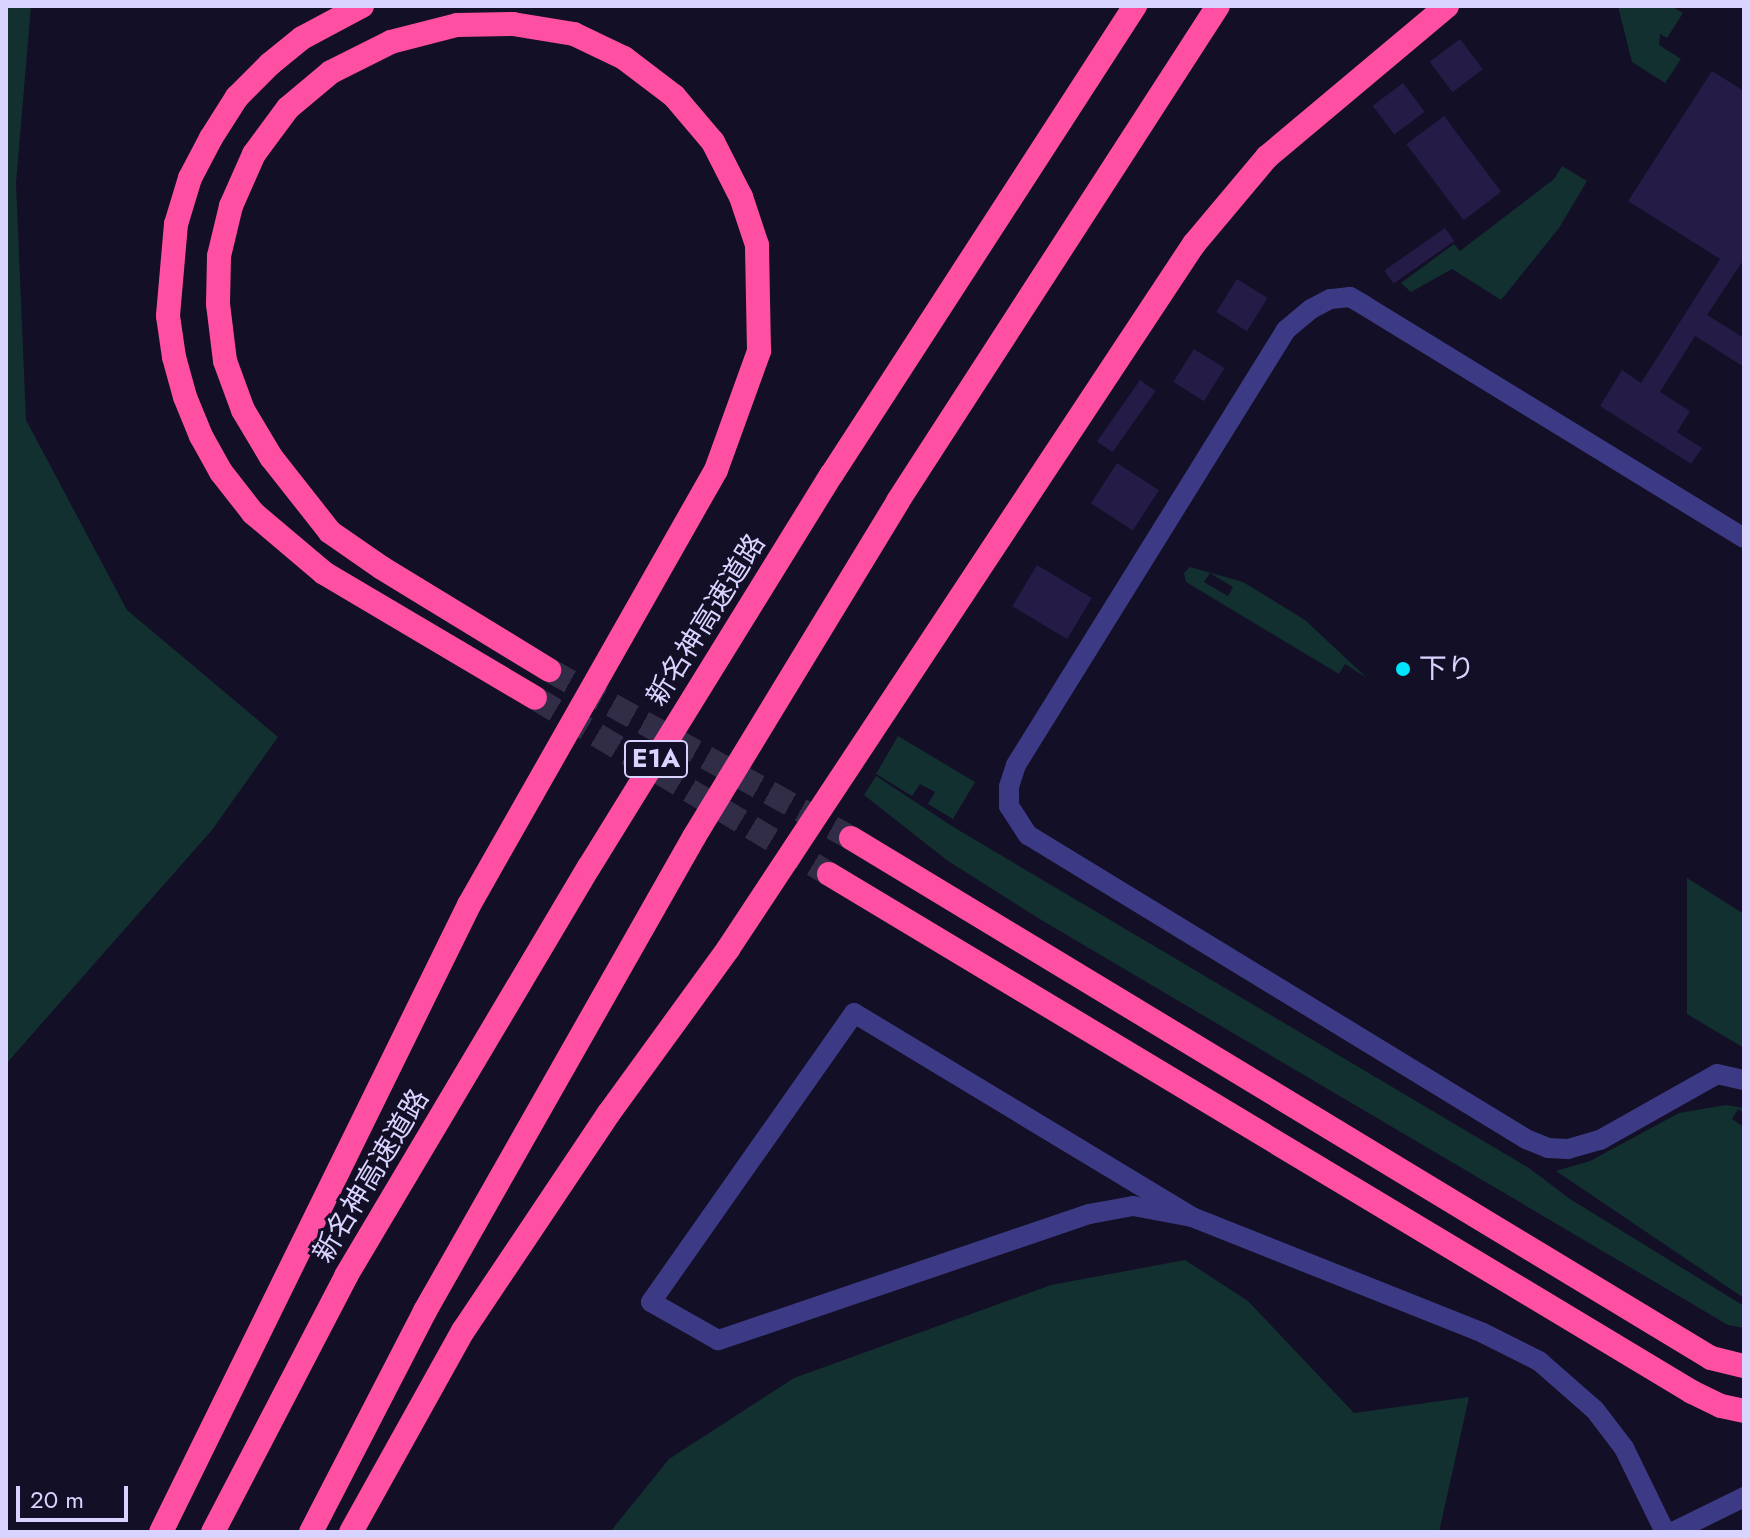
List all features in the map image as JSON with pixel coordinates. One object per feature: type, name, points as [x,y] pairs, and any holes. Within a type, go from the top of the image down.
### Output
[{"type":"highway","points":[[362,6],[302,38],[270,64],[237,97],[211,138],[190,178],[176,224],[168,316],[174,357],[201,436],[253,513],[324,573],[535,698]]},
{"type":"highway","name":"新名神高速道路","points":[[213,1532],[346,1276],[589,867],[832,474],[1135,6]]},
{"type":"highway","name":"E1A","points":[[311,1532],[425,1311],[694,837],[898,501],[1218,6]]},
{"type":"highway","points":[[351,1532],[463,1331],[609,1113],[728,949],[1194,244],[1267,157],[1447,6]]},
{"type":"highway","points":[[161,1532],[469,905],[716,470],[759,351],[757,245],[741,197],[713,142],[674,96],[624,58],[574,34],[513,24],[457,25],[391,42],[331,72],[288,108],[254,154],[231,206],[219,256],[218,304],[225,361],[243,410],[271,457],[330,532],[382,568],[549,670]]},
{"type":"highway","points":[[851,838],[1711,1358],[1744,1366]]},
{"type":"highway","points":[[829,874],[1692,1392],[1721,1406],[1744,1411]]},
{"type":"street","points":[[1744,538],[1364,305],[1350,297],[1330,299],[1311,309],[1286,330],[1016,765],[1009,787],[1009,806],[1028,835],[1537,1143],[1568,1149],[1600,1140],[1717,1074],[1744,1080]]},
{"type":"street","points":[[1192,1217],[1133,1206],[1089,1214],[718,1340],[651,1302],[854,1013],[1192,1217],[1483,1333],[1539,1361],[1595,1410],[1624,1448],[1665,1532]]},
{"type":"street","points":[[1673,1532],[1744,1497]]},
{"type":"green space","points":[[6,6],[31,6],[16,183],[26,420],[127,610],[278,737],[212,830],[6,1064]]},
{"type":"green space","points":[[1618,6],[1671,6],[1683,13],[1667,38],[1660,34],[1659,45],[1681,59],[1665,83],[1632,62]]},
{"type":"green space","points":[[1562,166],[1587,181],[1559,228],[1501,300],[1452,269],[1411,292],[1401,283],[1454,244],[1460,251],[1554,179]]},
{"type":"green space","points":[[1190,567],[1243,582],[1305,620],[1367,678],[1345,664],[1339,674],[1186,582],[1184,573]],"holes":[[[1210,573],[1233,587],[1228,596],[1204,582]]]},
{"type":"green space","points":[[898,736],[975,782],[953,819],[928,804],[935,792],[920,784],[912,796],[876,774]]},
{"type":"green space","points":[[876,776],[955,828],[1529,1168],[1570,1199],[1744,1306],[1744,1328],[1728,1325],[1043,921],[948,861],[864,795]]},
{"type":"green space","points":[[1687,878],[1744,914],[1744,1048],[1687,1014]]},
{"type":"green space","points":[[1726,1105],[1744,1108],[1744,1113],[1738,1109],[1732,1119],[1744,1127],[1744,1298],[1556,1171],[1590,1161],[1679,1113]]},
{"type":"green space","points":[[1185,1260],[1248,1301],[1354,1413],[1469,1397],[1439,1532],[610,1532],[669,1459],[794,1378],[1051,1285]]},
{"type":"building","points":[[1460,39],[1483,69],[1453,92],[1430,62]]},
{"type":"building","points":[[1712,71],[1744,91],[1744,259],[1707,315],[1744,338],[1744,367],[1695,336],[1660,392],[1690,411],[1677,432],[1702,448],[1691,464],[1600,406],[1622,370],[1641,383],[1720,259],[1628,201]]},
{"type":"building","points":[[1403,83],[1425,112],[1394,135],[1373,106]]},
{"type":"building","points":[[1444,116],[1501,192],[1464,220],[1406,144]]},
{"type":"building","points":[[1445,228],[1454,241],[1394,284],[1384,270]]},
{"type":"building","points":[[1237,279],[1268,298],[1247,331],[1216,312]]},
{"type":"building","points":[[1194,349],[1225,368],[1204,401],[1173,382]]},
{"type":"building","points":[[1140,380],[1156,391],[1113,452],[1097,441]]},
{"type":"building","points":[[1117,463],[1159,490],[1133,530],[1091,503]]},
{"type":"building","points":[[1037,565],[1092,598],[1067,639],[1012,606]]},
{"type":"tunnel","points":[[549,670],[851,838]]},
{"type":"tunnel","points":[[535,698],[829,874]]},
{"type":"place","name":"下り","points":[[1403,669]]}]
